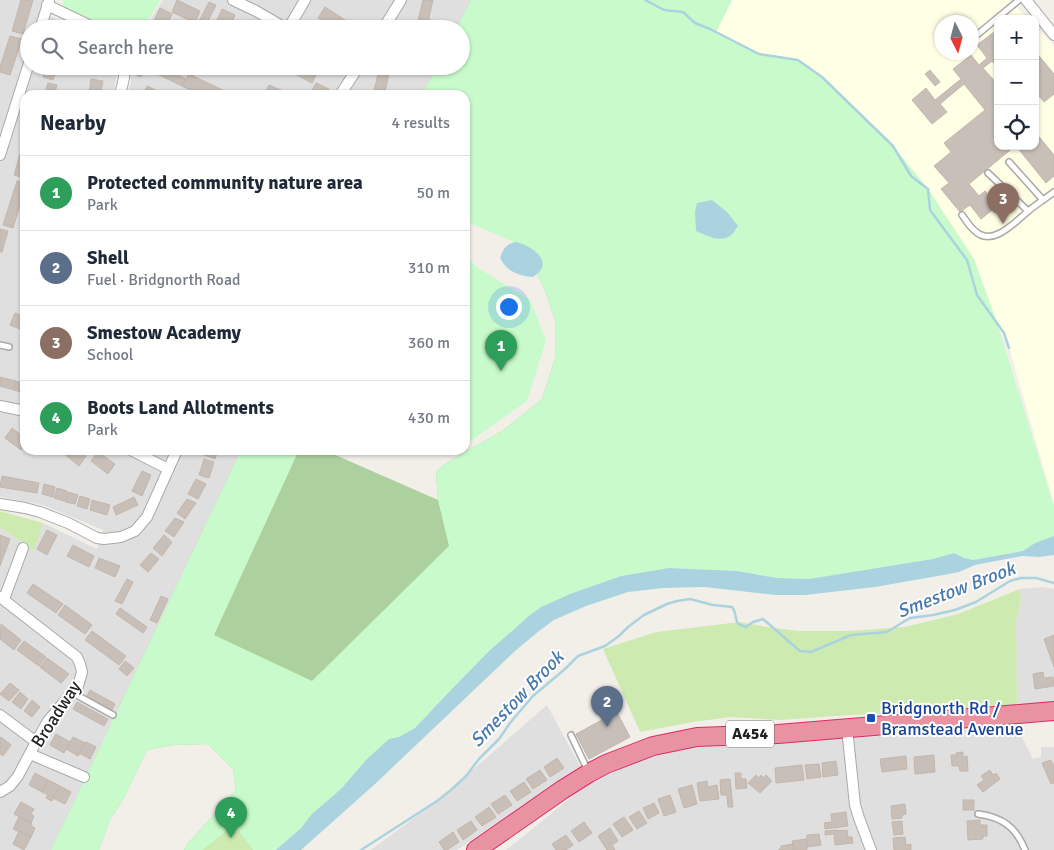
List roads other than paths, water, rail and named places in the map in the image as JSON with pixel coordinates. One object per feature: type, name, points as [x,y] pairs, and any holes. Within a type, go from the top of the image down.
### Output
[{"type":"highway","name":"A454","points":[[476,850],[589,773],[606,764],[645,749],[674,741],[697,737],[778,734],[1054,711]]},
{"type":"street","points":[[233,0],[272,20]]},
{"type":"street","points":[[293,20],[305,0]]},
{"type":"street","points":[[389,20],[401,0]]},
{"type":"street","points":[[1026,0],[1054,35]]},
{"type":"street","points":[[43,20],[48,3],[80,20]]},
{"type":"street","points":[[21,90],[25,75]]},
{"type":"street","points":[[121,90],[124,75]]},
{"type":"street","points":[[343,90],[350,75]]},
{"type":"street","points":[[0,156],[20,92]]},
{"type":"street","points":[[0,406],[20,410]]},
{"type":"street","points":[[141,455],[168,469]]},
{"type":"street","points":[[0,504],[40,512],[68,523],[97,538],[121,538],[135,531],[147,517],[175,455]]},
{"type":"street","name":"Broadway","points":[[0,792],[10,786],[18,776],[48,722],[78,686],[82,672],[77,657],[2,598],[23,548]]},
{"type":"street","points":[[0,715],[36,742]]},
{"type":"street","points":[[848,728],[855,805],[871,850]]},
{"type":"street","points":[[30,754],[84,777]]},
{"type":"lane","points":[[979,33],[1019,0]]},
{"type":"lane","points":[[1009,162],[1043,200]]},
{"type":"lane","points":[[988,173],[1028,211]]},
{"type":"lane","points":[[962,215],[975,232],[992,237],[1011,226],[1054,192]]},
{"type":"lane","points":[[0,345],[9,347]]},
{"type":"lane","points":[[73,693],[113,714]]},
{"type":"lane","points":[[571,735],[589,773]]},
{"type":"lane","points":[[978,814],[990,815],[1002,820],[1014,830],[1025,850]]},
{"type":"water","points":[[712,200],[727,212],[738,226],[726,238],[713,238],[696,231],[695,212],[697,203]]},
{"type":"water","points":[[515,242],[529,247],[541,259],[543,263],[542,268],[533,277],[514,272],[500,258],[505,248]]},
{"type":"water","points":[[1054,536],[1054,555],[1039,557],[1022,556],[975,565],[959,572],[875,587],[805,595],[776,595],[704,587],[663,588],[628,592],[586,606],[554,620],[515,651],[375,784],[301,850],[276,850],[301,828],[312,814],[341,789],[366,760],[389,739],[399,737],[415,728],[488,652],[530,615],[541,607],[570,594],[621,576],[669,568],[737,571],[777,578],[809,579],[933,559],[954,553],[973,560],[1023,551],[1035,543]]},
{"type":"waterway","points":[[645,0],[664,10],[683,12],[695,23],[759,54],[798,60],[822,77],[893,146],[911,176],[928,189],[930,210],[967,260],[977,295],[1004,333],[1009,348]]},
{"type":"waterway","name":"Smestow Brook","points":[[361,850],[451,790],[499,739],[533,696],[578,656],[605,646],[644,615],[667,604],[690,599],[713,605],[732,607],[738,624],[746,627],[753,622],[763,619],[800,651],[811,652],[851,635],[887,632],[910,618],[955,610],[976,602],[1010,581],[1021,578],[1036,578],[1054,583]]},
{"type":"place","name":"Smestow Academy","points":[[1003,224]]},
{"type":"place","name":"Protected community nature area","points":[[501,371]]},
{"type":"place","name":"Bridgnorth Rd / Bramstead Avenue","points":[[871,718]]},
{"type":"place","name":"Shell","points":[[607,727]]},
{"type":"place","name":"Boots Land Allotments","points":[[231,838]]}]
